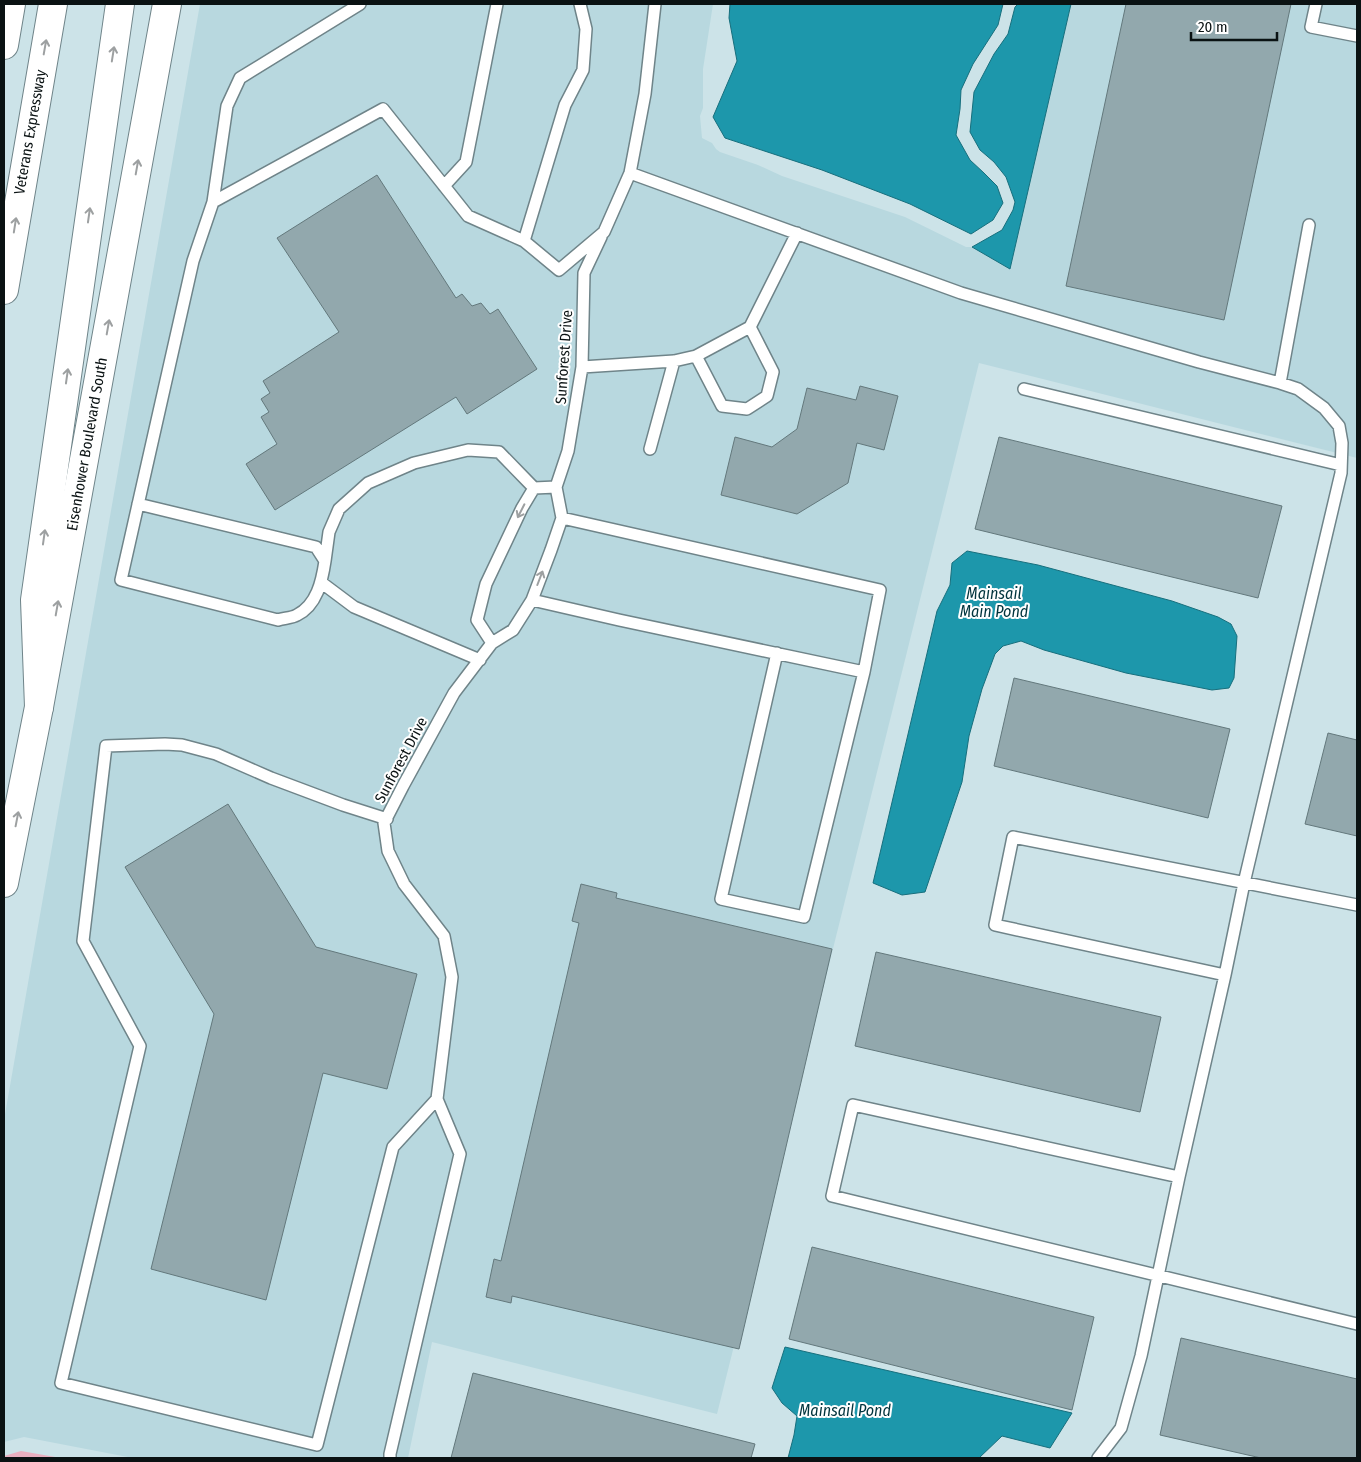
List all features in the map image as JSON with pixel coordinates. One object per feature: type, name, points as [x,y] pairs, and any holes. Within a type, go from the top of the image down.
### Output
[{"type":"main road","points":[[4,45],[11,4]]},
{"type":"main road","name":"Veterans Expressway","points":[[4,290],[53,4]]},
{"type":"main road","points":[[40,707],[35,600],[120,4]]},
{"type":"main road","name":"Eisenhower Boulevard South","points":[[4,884],[40,707],[167,4]]},
{"type":"lane","points":[[360,4],[240,78],[227,106],[214,202],[193,261],[121,580],[278,620],[297,615],[312,602],[322,583],[329,532],[339,509],[368,483],[414,463],[468,450],[499,452],[534,488]]},
{"type":"lane","points":[[444,186],[466,162],[497,4]]},
{"type":"lane","points":[[524,241],[565,105],[583,70],[586,29],[580,4]]},
{"type":"lane","name":"Sunforest Drive","points":[[437,1099],[452,977],[444,936],[404,884],[388,851],[384,823],[454,693],[492,643],[513,630],[532,600],[562,518],[556,486],[568,451],[582,367],[584,273],[630,173],[645,94],[655,4]]},
{"type":"lane","points":[[1316,4],[1311,27],[1357,36]]},
{"type":"lane","points":[[214,202],[383,109],[468,216],[524,241],[559,270],[604,232]]},
{"type":"lane","points":[[630,173],[961,292],[1199,362],[1280,382],[1298,389],[1324,408],[1339,426],[1342,443],[1341,473],[1244,883],[1226,976],[1179,1177],[1141,1356],[1121,1428],[1098,1458]]},
{"type":"lane","points":[[1280,382],[1309,225]]},
{"type":"lane","points":[[582,367],[674,361],[696,356],[750,327],[797,233]]},
{"type":"lane","points":[[696,356],[722,406],[747,409],[767,396],[773,372],[750,327]]},
{"type":"lane","points":[[650,449],[674,361]]},
{"type":"lane","points":[[1024,390],[1341,465]]},
{"type":"lane","points":[[534,488],[556,486]]},
{"type":"lane","points":[[492,643],[477,620],[486,584],[522,508],[534,488]]},
{"type":"lane","points":[[138,504],[316,547],[325,561]]},
{"type":"lane","points":[[562,518],[880,590],[864,672],[804,917],[721,899],[777,653]]},
{"type":"lane","points":[[322,583],[354,607],[480,660]]},
{"type":"lane","points":[[532,600],[864,672]]},
{"type":"lane","points":[[387,819],[343,805],[216,754],[165,744],[106,746],[83,940],[140,1046],[61,1384],[316,1445],[393,1147],[437,1099],[460,1154],[390,1458]]},
{"type":"lane","points":[[1226,976],[995,926],[1013,836],[1357,905]]},
{"type":"lane","points":[[1179,1177],[853,1105],[832,1196],[1357,1324]]},
{"type":"shaded area","points":[[200,4],[713,4],[703,69],[703,108],[700,116],[702,138],[712,143],[720,152],[758,165],[782,176],[905,217],[966,247],[972,247],[1010,269],[1071,4],[1357,4],[1357,458],[979,363],[717,1414],[432,1342],[408,1458],[133,1458],[24,1437],[4,1442],[4,1120]]},
{"type":"shaded area","points":[[21,1451],[61,1458],[4,1458],[4,1456]]},
{"type":"water","points":[[730,4],[1003,4],[998,25],[973,64],[961,90],[956,135],[970,160],[997,186],[1003,203],[993,220],[971,234],[910,204],[822,170],[725,138],[713,117],[737,61],[729,18]]},
{"type":"water","points":[[1018,4],[1071,4],[1010,269],[972,247],[1002,230],[1013,210],[1015,202],[1006,177],[994,162],[980,150],[970,132],[974,92],[994,54],[1008,34],[1015,7]]},
{"type":"water","name":"Mainsail Main Pond","points":[[967,551],[1038,565],[1172,601],[1218,617],[1231,624],[1237,636],[1234,678],[1229,688],[1212,690],[1126,673],[1044,650],[1021,641],[1003,646],[995,654],[982,689],[969,736],[962,782],[925,892],[902,895],[873,883],[937,611],[950,585],[952,563]]},
{"type":"water","name":"Mainsail Pond","points":[[785,1347],[1072,1413],[1050,1448],[1002,1436],[979,1458],[788,1458],[797,1416],[782,1403],[772,1388]]},
{"type":"building","points":[[1126,4],[1291,4],[1224,320],[1066,286]]},
{"type":"building","points":[[377,175],[456,298],[462,294],[472,306],[481,303],[490,314],[498,309],[537,369],[467,414],[456,397],[275,510],[246,464],[277,444],[261,417],[269,412],[261,399],[270,393],[263,381],[339,332],[277,238]]},
{"type":"building","points":[[860,386],[898,396],[884,450],[857,443],[848,483],[797,514],[721,495],[735,437],[772,447],[797,429],[807,388],[856,400]]},
{"type":"building","points":[[999,437],[1282,506],[1258,598],[975,529]]},
{"type":"building","points":[[1014,678],[1230,729],[1208,818],[994,766]]},
{"type":"building","points":[[1328,733],[1357,740],[1357,836],[1305,824]]},
{"type":"building","points":[[228,804],[316,947],[417,974],[387,1089],[323,1073],[266,1300],[151,1269],[214,1014],[125,867]]},
{"type":"building","points":[[581,884],[617,893],[616,898],[832,949],[739,1349],[512,1296],[511,1303],[486,1297],[494,1259],[501,1261],[579,923],[572,921]]},
{"type":"building","points":[[876,952],[1161,1017],[1140,1112],[855,1046]]},
{"type":"building","points":[[812,1247],[1094,1317],[1072,1410],[789,1339]]},
{"type":"building","points":[[1181,1338],[1357,1379],[1357,1458],[1261,1458],[1160,1435]]},
{"type":"building","points":[[473,1373],[755,1444],[751,1458],[451,1458]]}]
